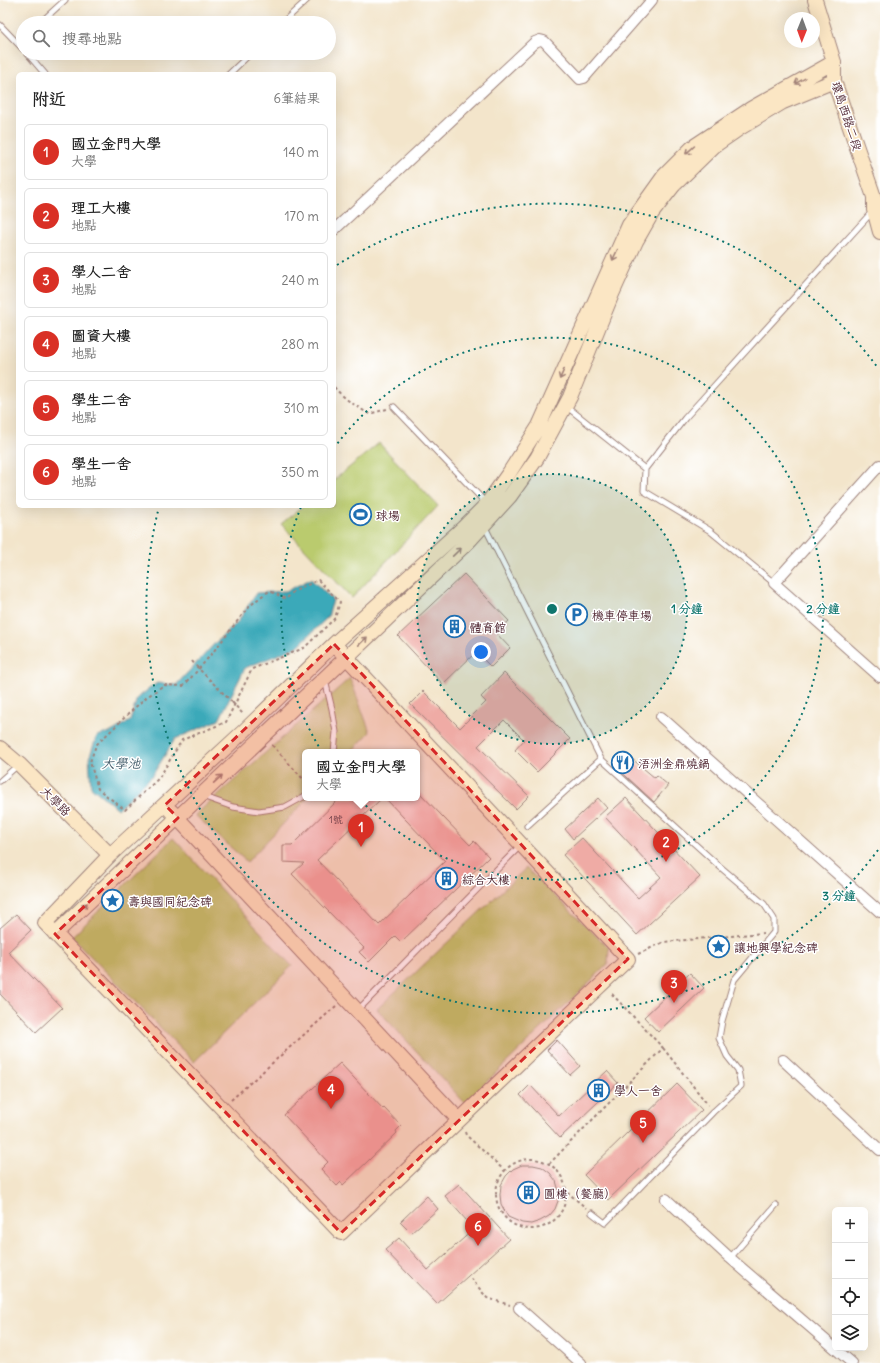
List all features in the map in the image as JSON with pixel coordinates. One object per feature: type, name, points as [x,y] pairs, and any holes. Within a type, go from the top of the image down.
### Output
[{"type":"street","points":[[336,228],[535,42],[540,40],[544,41],[580,79],[584,78],[652,0]]},
{"type":"street","name":"環島西路二段","points":[[815,0],[834,62],[834,81],[877,200],[880,232]]},
{"type":"street","points":[[334,644],[628,959],[341,1233],[45,923],[110,855],[252,724],[334,644],[463,528],[487,504],[509,473],[538,426],[629,225],[664,176],[693,147],[752,108],[834,62]]},
{"type":"street","points":[[55,934],[484,525],[510,496],[538,458],[570,397],[612,294],[636,241],[652,213],[673,186],[714,146],[740,128],[782,102],[834,81]]},
{"type":"street","points":[[880,465],[774,583],[880,677]]},
{"type":"street","points":[[661,717],[880,912]]},
{"type":"street","name":"大學路","points":[[0,748],[19,764],[110,855]]},
{"type":"street","points":[[165,804],[459,1120]]},
{"type":"street","points":[[783,1060],[880,1150]]},
{"type":"street","points":[[666,1199],[730,1258],[852,1363]]},
{"type":"street","points":[[518,1308],[581,1363]]},
{"type":"lane","points":[[48,16],[65,0]]},
{"type":"lane","points":[[290,16],[307,0]]},
{"type":"lane","points":[[0,25],[16,42]]},
{"type":"lane","points":[[32,60],[43,72]]},
{"type":"lane","points":[[230,72],[243,60]]},
{"type":"lane","points":[[774,583],[710,530],[644,491],[645,470],[686,418],[877,200]]},
{"type":"lane","points":[[565,406],[645,470]]},
{"type":"lane","points":[[394,407],[487,504]]},
{"type":"lane","points":[[484,525],[601,759],[718,865],[764,904],[774,919],[774,932],[734,980],[722,1021],[719,1038],[727,1056],[738,1070],[741,1086],[713,1112],[605,1223],[592,1213]]},
{"type":"lane","points":[[324,679],[336,732],[334,749]]},
{"type":"lane","points":[[527,826],[601,759]]},
{"type":"lane","points":[[0,781],[19,764]]},
{"type":"lane","points":[[201,796],[233,807],[259,811],[285,807],[302,798]]},
{"type":"lane","points":[[357,1011],[522,845]]},
{"type":"lane","points":[[730,1258],[776,1204]]},
{"type":"path","points":[[336,389],[351,403],[369,414],[394,407]]},
{"type":"path","points":[[318,580],[340,602],[335,618],[304,648],[252,670],[235,706],[226,722],[182,740],[160,778],[125,810],[98,789],[90,762],[96,745],[144,700],[164,685],[183,686],[200,668],[240,618],[263,595],[270,591],[286,599],[292,592],[318,580]]},
{"type":"path","points":[[192,661],[252,724]]},
{"type":"path","points":[[273,747],[302,778]]},
{"type":"path","points":[[628,959],[664,942],[774,932]]},
{"type":"path","points":[[602,984],[663,1048],[713,1112]]},
{"type":"path","points":[[222,1108],[345,998]]},
{"type":"path","points":[[549,1164],[663,1048]]},
{"type":"path","points":[[459,1120],[466,1135],[505,1171]]},
{"type":"path","points":[[534,1158],[546,1162],[556,1168],[563,1177],[567,1192],[567,1199],[563,1210],[557,1219],[548,1226],[537,1229],[526,1229],[515,1226],[506,1219],[499,1209],[496,1197],[497,1185],[505,1171],[510,1165],[522,1160],[534,1158]]},
{"type":"path","points":[[567,1192],[592,1213]]},
{"type":"path","points":[[471,1278],[487,1298],[518,1308]]},
{"type":"highlighted area","points":[[334,644],[628,959],[341,1233],[55,934],[178,818],[165,805]]},
{"type":"green space","name":"球場","points":[[379,443],[438,506],[352,598],[281,524],[301,508],[336,508],[336,478]]},
{"type":"green space","points":[[350,678],[370,732],[354,749],[302,749],[302,801],[305,801],[247,862],[195,815]]},
{"type":"green space","points":[[173,838],[292,966],[194,1062],[72,937]]},
{"type":"green space","points":[[526,868],[609,948],[608,964],[465,1103],[377,1009]]},
{"type":"water","name":"大學池","points":[[311,579],[333,600],[328,617],[297,647],[245,668],[219,720],[175,739],[152,776],[118,809],[91,787],[89,758],[97,736],[111,732],[130,721],[137,698],[157,683],[176,685],[216,642],[237,623],[256,593],[286,591]]},
{"type":"building","name":"體育館","points":[[464,574],[509,621],[496,633],[510,648],[491,667],[476,652],[443,684],[398,636]]},
{"type":"building","points":[[504,673],[570,739],[537,772],[515,750],[524,740],[504,720],[478,746],[529,796],[516,809],[410,704],[423,691],[460,728],[486,702],[481,697]]},
{"type":"building","points":[[625,753],[655,778],[657,776],[668,785],[654,802],[614,765]]},
{"type":"building","name":"綜合大樓","points":[[420,793],[470,845],[474,841],[489,857],[401,942],[395,936],[369,962],[359,952],[364,948],[292,874],[304,863],[283,862],[283,845],[292,845],[337,801],[379,801],[317,860],[379,925],[445,861],[388,801],[420,801]]},
{"type":"building","points":[[598,798],[607,808],[573,839],[565,829]]},
{"type":"building","points":[[626,798],[700,877],[637,935],[563,855],[582,838],[638,898],[661,877],[605,817]]},
{"type":"building","points":[[16,914],[31,930],[8,952],[62,1008],[36,1032],[0,994],[0,928]]},
{"type":"building","points":[[690,973],[704,988],[658,1032],[644,1017]]},
{"type":"building","points":[[557,1040],[580,1066],[570,1075],[547,1050]]},
{"type":"building","points":[[340,1063],[401,1126],[396,1131],[397,1133],[343,1185],[341,1182],[337,1186],[321,1169],[328,1162],[284,1115]]},
{"type":"building","name":"學人一舍","points":[[607,1071],[618,1083],[560,1138],[520,1095],[530,1085],[559,1116]]},
{"type":"building","points":[[677,1084],[702,1110],[608,1200],[584,1175]]},
{"type":"building","name":"圓樓（餐廳）","points":[[522,1165],[542,1167],[550,1173],[556,1181],[559,1191],[555,1209],[549,1216],[531,1224],[522,1223],[508,1217],[501,1204],[501,1185],[506,1176],[513,1169]]},
{"type":"building","points":[[459,1184],[509,1239],[437,1304],[385,1250],[399,1238],[428,1270],[474,1229],[445,1196]]},
{"type":"building","points":[[427,1196],[438,1209],[411,1233],[400,1222]]},
{"type":"place","name":"球場","points":[[360,515]]},
{"type":"place","name":"機車停車場","points":[[577,615]]},
{"type":"place","name":"體育館","points":[[455,627]]},
{"type":"place","name":"浯洲金鼎燒鍋","points":[[623,763]]},
{"type":"place","name":"國立金門大學","points":[[361,847]]},
{"type":"place","name":"理工大樓","points":[[666,862]]},
{"type":"place","name":"綜合大樓","points":[[446,879]]},
{"type":"place","name":"壽與國同紀念碑","points":[[113,901]]},
{"type":"place","name":"讓地興學紀念碑","points":[[718,947]]},
{"type":"place","name":"學人二舍","points":[[674,1003]]},
{"type":"place","name":"學人一舍","points":[[599,1090]]},
{"type":"place","name":"圖資大樓","points":[[331,1109]]},
{"type":"place","name":"學生二舍","points":[[643,1143]]},
{"type":"place","name":"圓樓（餐廳）","points":[[529,1193]]},
{"type":"place","name":"學生一舍","points":[[478,1246]]}]
